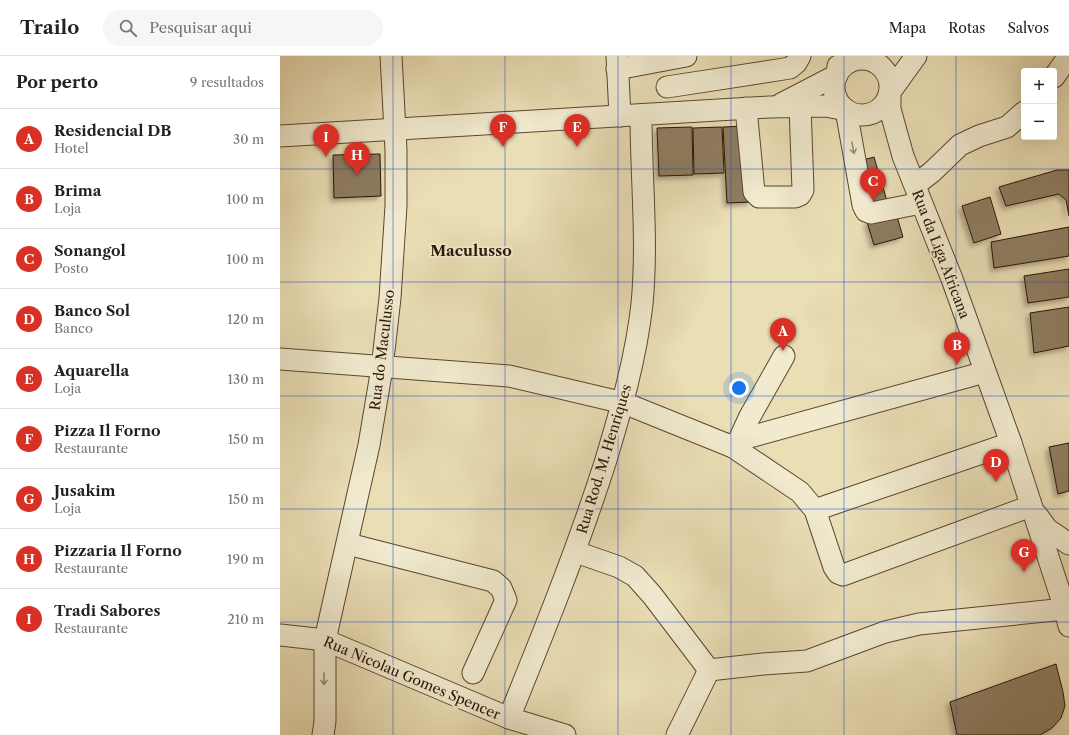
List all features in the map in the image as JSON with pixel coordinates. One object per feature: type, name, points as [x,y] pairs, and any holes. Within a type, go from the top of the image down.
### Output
[{"type":"street","name":"Rua do Maculusso","points":[[323,735],[325,721],[325,640],[348,544],[369,445],[382,368],[394,252],[396,206],[395,131],[391,56]]},
{"type":"street","points":[[620,116],[617,63],[686,56]]},
{"type":"street","points":[[667,87],[790,68],[796,63],[800,56]]},
{"type":"street","points":[[775,107],[838,66],[845,66],[856,60],[869,58],[885,65],[891,65],[901,62],[911,56]]},
{"type":"street","points":[[280,136],[395,131],[746,108],[800,106],[826,106],[864,115],[873,113],[881,108],[890,92],[916,56]]},
{"type":"street","points":[[1057,73],[1069,56]]},
{"type":"street","points":[[869,58],[879,64],[888,76],[890,109],[903,156]]},
{"type":"street","points":[[838,66],[835,83],[836,98],[850,112],[866,118],[879,129],[903,156]]},
{"type":"street","points":[[746,108],[754,192],[759,197],[795,197],[800,195],[803,190],[800,106]]},
{"type":"street","points":[[850,112],[863,205],[866,211],[871,213],[918,194],[932,172],[960,145],[979,136],[1007,127],[1021,115]]},
{"type":"street","name":"Rua Rod. M. Henriques","points":[[509,718],[576,552],[624,402],[636,339],[644,276],[646,219],[641,115]]},
{"type":"street","name":"Rua da Liga Africana","points":[[903,156],[952,279],[1011,443],[1031,506],[1068,610]]},
{"type":"street","points":[[736,443],[784,356]]},
{"type":"street","points":[[280,359],[382,368],[509,376],[624,402],[736,443],[800,492],[815,510],[834,567],[843,575],[1031,506],[1047,529],[1069,544]]},
{"type":"street","points":[[736,443],[985,372]]},
{"type":"street","points":[[815,510],[1011,443]]},
{"type":"street","points":[[348,544],[493,581],[501,588],[506,600],[472,673]]},
{"type":"street","points":[[576,552],[619,567],[634,576],[645,587],[709,670]]},
{"type":"street","points":[[709,670],[807,661],[885,632],[919,624],[1068,610]]},
{"type":"street","name":"Rua Nicolau Gomes Spencer","points":[[280,635],[325,640],[509,718],[565,735]]},
{"type":"street","points":[[677,735],[709,670]]},
{"type":"street","points":[[509,718],[531,735]]},
{"type":"building","points":[[746,126],[751,202],[727,203],[723,127]]},
{"type":"building","points":[[692,127],[693,175],[659,176],[657,128]]},
{"type":"building","points":[[722,127],[724,173],[694,174],[693,128]]},
{"type":"building","points":[[380,154],[381,196],[334,198],[333,155]]},
{"type":"building","points":[[874,157],[887,201],[869,206],[856,162]]},
{"type":"building","points":[[1057,170],[1069,170],[1069,216],[1066,200],[1059,194],[1006,206],[999,187]]},
{"type":"building","points":[[990,197],[1001,234],[974,243],[962,206]]},
{"type":"building","points":[[896,213],[903,237],[874,245],[867,222]]},
{"type":"building","points":[[1069,227],[1069,256],[994,268],[991,242]]},
{"type":"building","points":[[1069,269],[1069,297],[1028,303],[1024,276]]},
{"type":"building","points":[[1069,307],[1069,346],[1034,353],[1030,313]]},
{"type":"building","points":[[1069,443],[1069,491],[1058,494],[1049,447]]},
{"type":"building","points":[[1056,664],[1065,706],[1061,718],[1052,728],[1040,735],[957,735],[950,702]]},
{"type":"place","name":"Pizza Il Forno","points":[[503,147]]},
{"type":"place","name":"Aquarella","points":[[577,147]]},
{"type":"place","name":"Tradi Sabores","points":[[326,157]]},
{"type":"place","name":"Pizzaria Il Forno","points":[[357,175]]},
{"type":"place","name":"Sonangol","points":[[873,201]]},
{"type":"place","name":"Residencial DB","points":[[783,351]]},
{"type":"place","name":"Brima","points":[[957,365]]},
{"type":"place","name":"Banco Sol","points":[[996,482]]},
{"type":"place","name":"Jusakim","points":[[1024,572]]},
{"type":"district","name":"Maculusso","points":[[471,250]]}]
